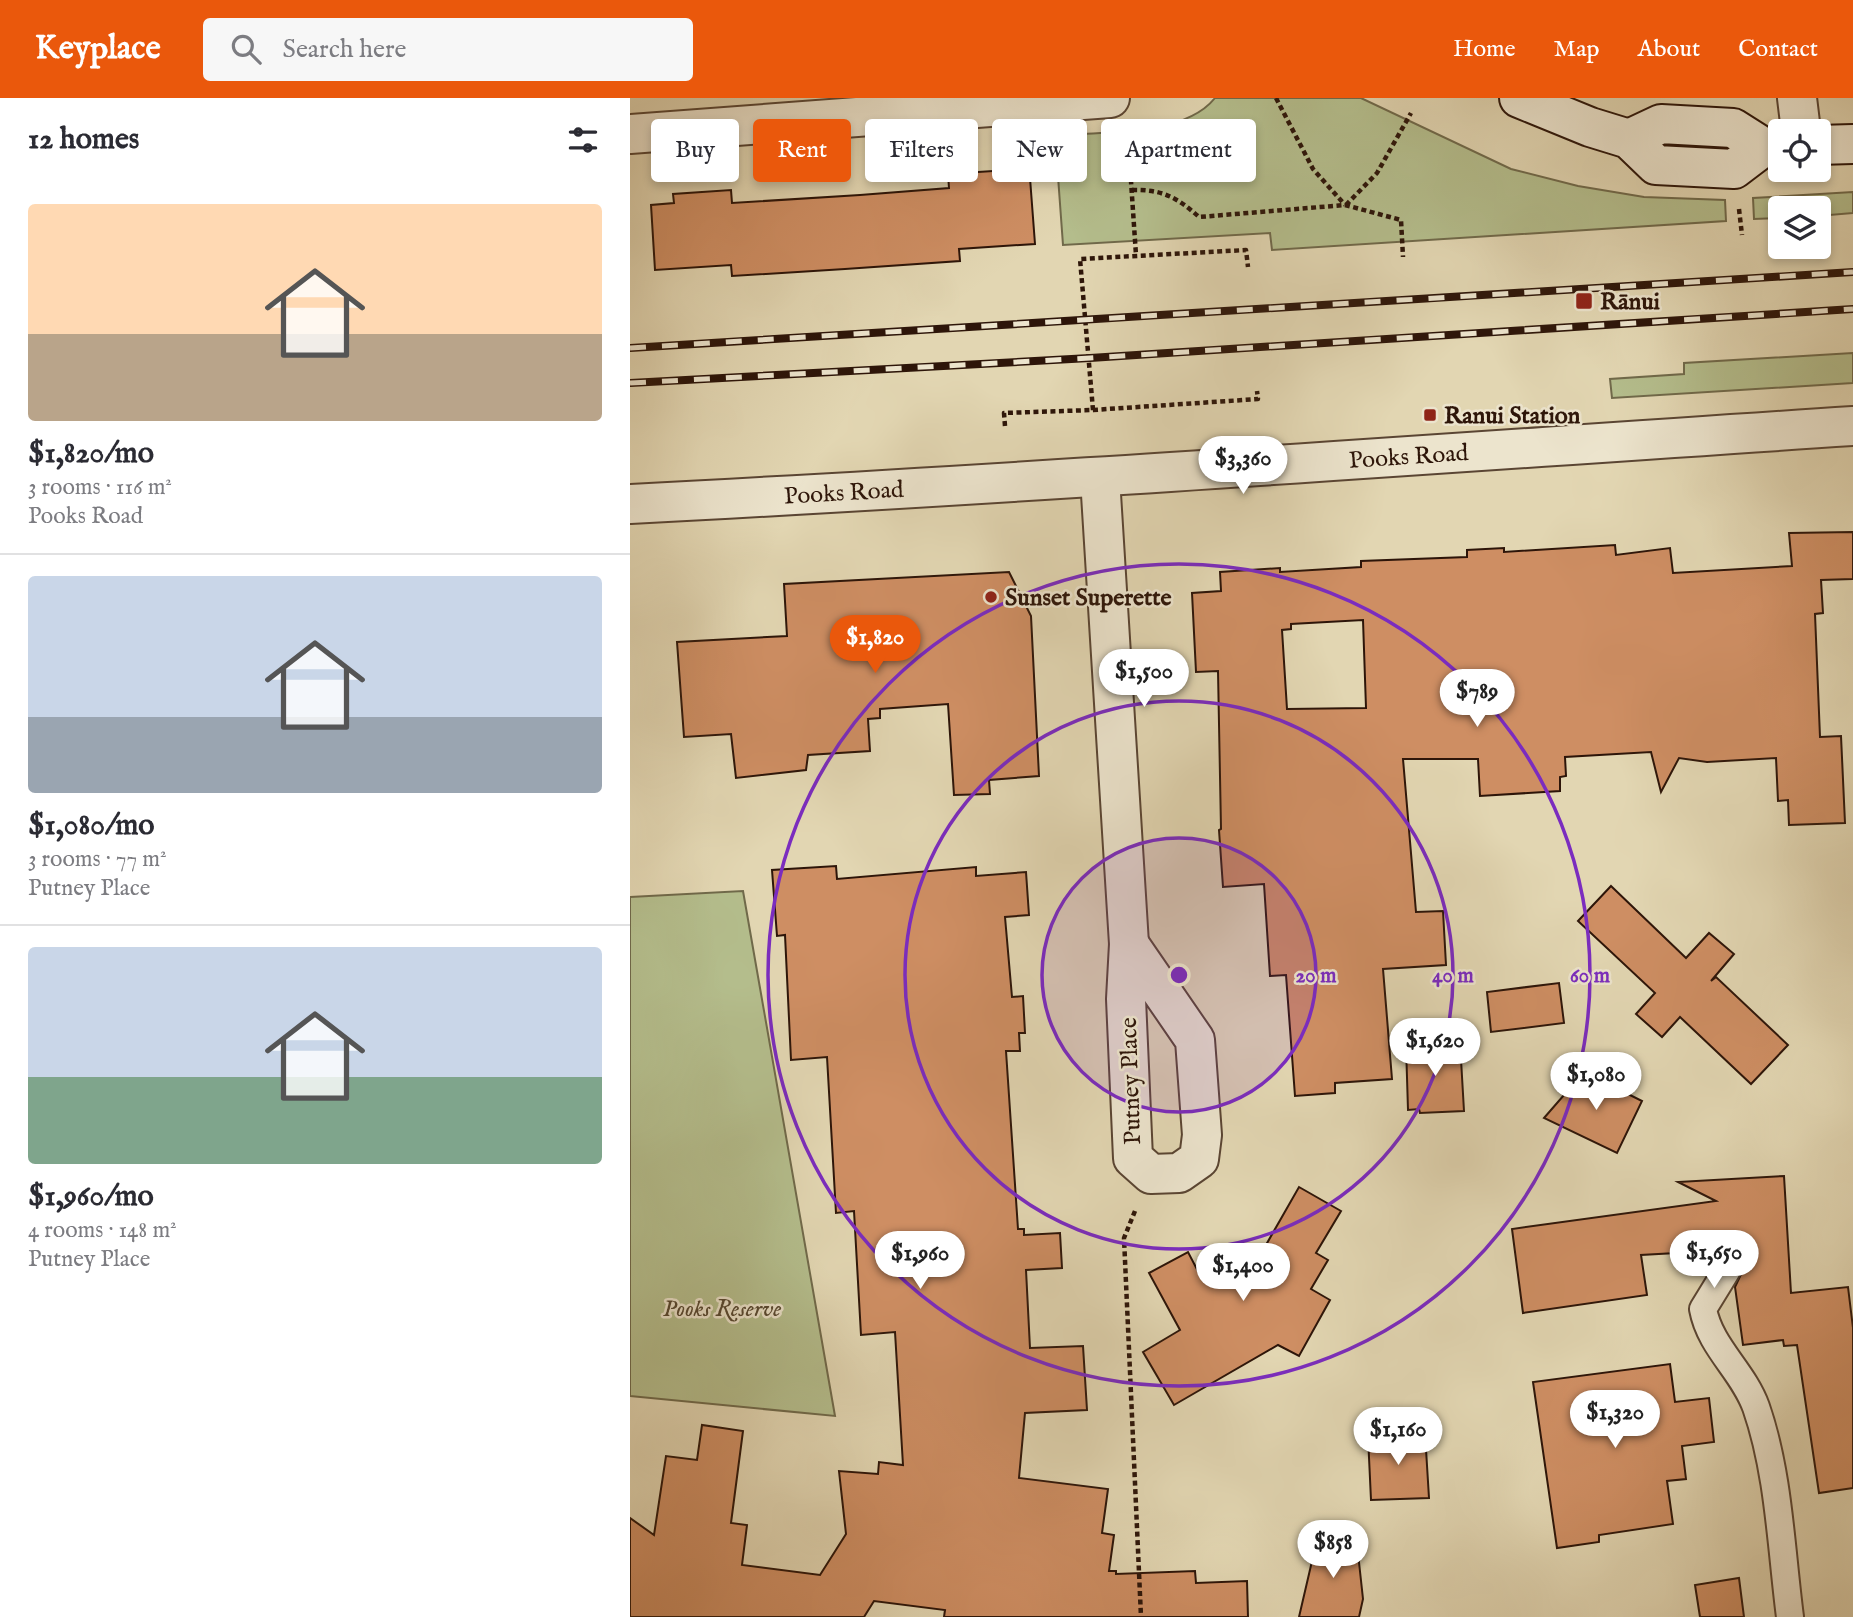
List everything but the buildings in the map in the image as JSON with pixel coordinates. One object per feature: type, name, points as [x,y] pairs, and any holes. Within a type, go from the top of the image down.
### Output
[{"type":"street","points":[[1519,98],[1590,127],[1629,139],[1656,165],[1734,169],[1768,149]]},
{"type":"street","points":[[1797,98],[1800,119]]},
{"type":"street","points":[[630,134],[1119,114]]},
{"type":"street","points":[[1831,145],[1853,144]]},
{"type":"street","name":"Pooks Road","points":[[630,504],[1100,478],[1853,426]]},
{"type":"street","name":"Putney Place","points":[[1100,478],[1129,944],[1126,999],[1133,1158],[1151,1174],[1178,1173],[1199,1159],[1202,1135],[1195,1040],[1129,944]]},
{"type":"lane","points":[[1727,1270],[1703,1309],[1707,1329],[1754,1402],[1766,1437],[1790,1617]]},
{"type":"path","points":[[1276,98],[1313,169],[1345,205]]},
{"type":"path","points":[[1345,205],[1377,173],[1410,113]]},
{"type":"path","points":[[1119,114],[1132,190],[1136,255]]},
{"type":"path","points":[[1132,190],[1152,189],[1177,197],[1199,217],[1345,205],[1401,220],[1403,257]]},
{"type":"path","points":[[1740,215],[1742,235]]},
{"type":"path","points":[[1093,410],[1080,259],[1246,250],[1248,267]]},
{"type":"path","points":[[1005,426],[1004,413],[1258,399],[1257,391]]},
{"type":"path","points":[[1138,1205],[1124,1238],[1140,1617]]},
{"type":"green space","points":[[1215,98],[1361,98],[1511,169],[1578,186],[1644,197],[1725,200],[1726,221],[1272,250],[1270,233],[1063,245],[1058,182],[1087,182],[1087,133],[1101,133],[1101,182],[1256,182],[1256,119],[1185,119],[1201,111]]},
{"type":"green space","points":[[1853,192],[1853,213],[1831,215],[1831,196],[1786,196]]},
{"type":"green space","points":[[1768,197],[1768,218],[1754,219],[1753,198]]},
{"type":"green space","points":[[1853,353],[1853,383],[1612,398],[1610,379],[1684,374],[1684,363]]},
{"type":"green space","name":"Pooks Reserve","points":[[743,891],[835,1416],[630,1396],[630,897]]},
{"type":"railway","points":[[630,348],[1853,272]]},
{"type":"railway","points":[[630,383],[1090,358],[1853,309]]},
{"type":"place","name":"Rānui","points":[[1584,301]]},
{"type":"place","name":"Ranui Station","points":[[1430,415]]},
{"type":"place","name":"Sunset Superette","points":[[991,597]]}]
